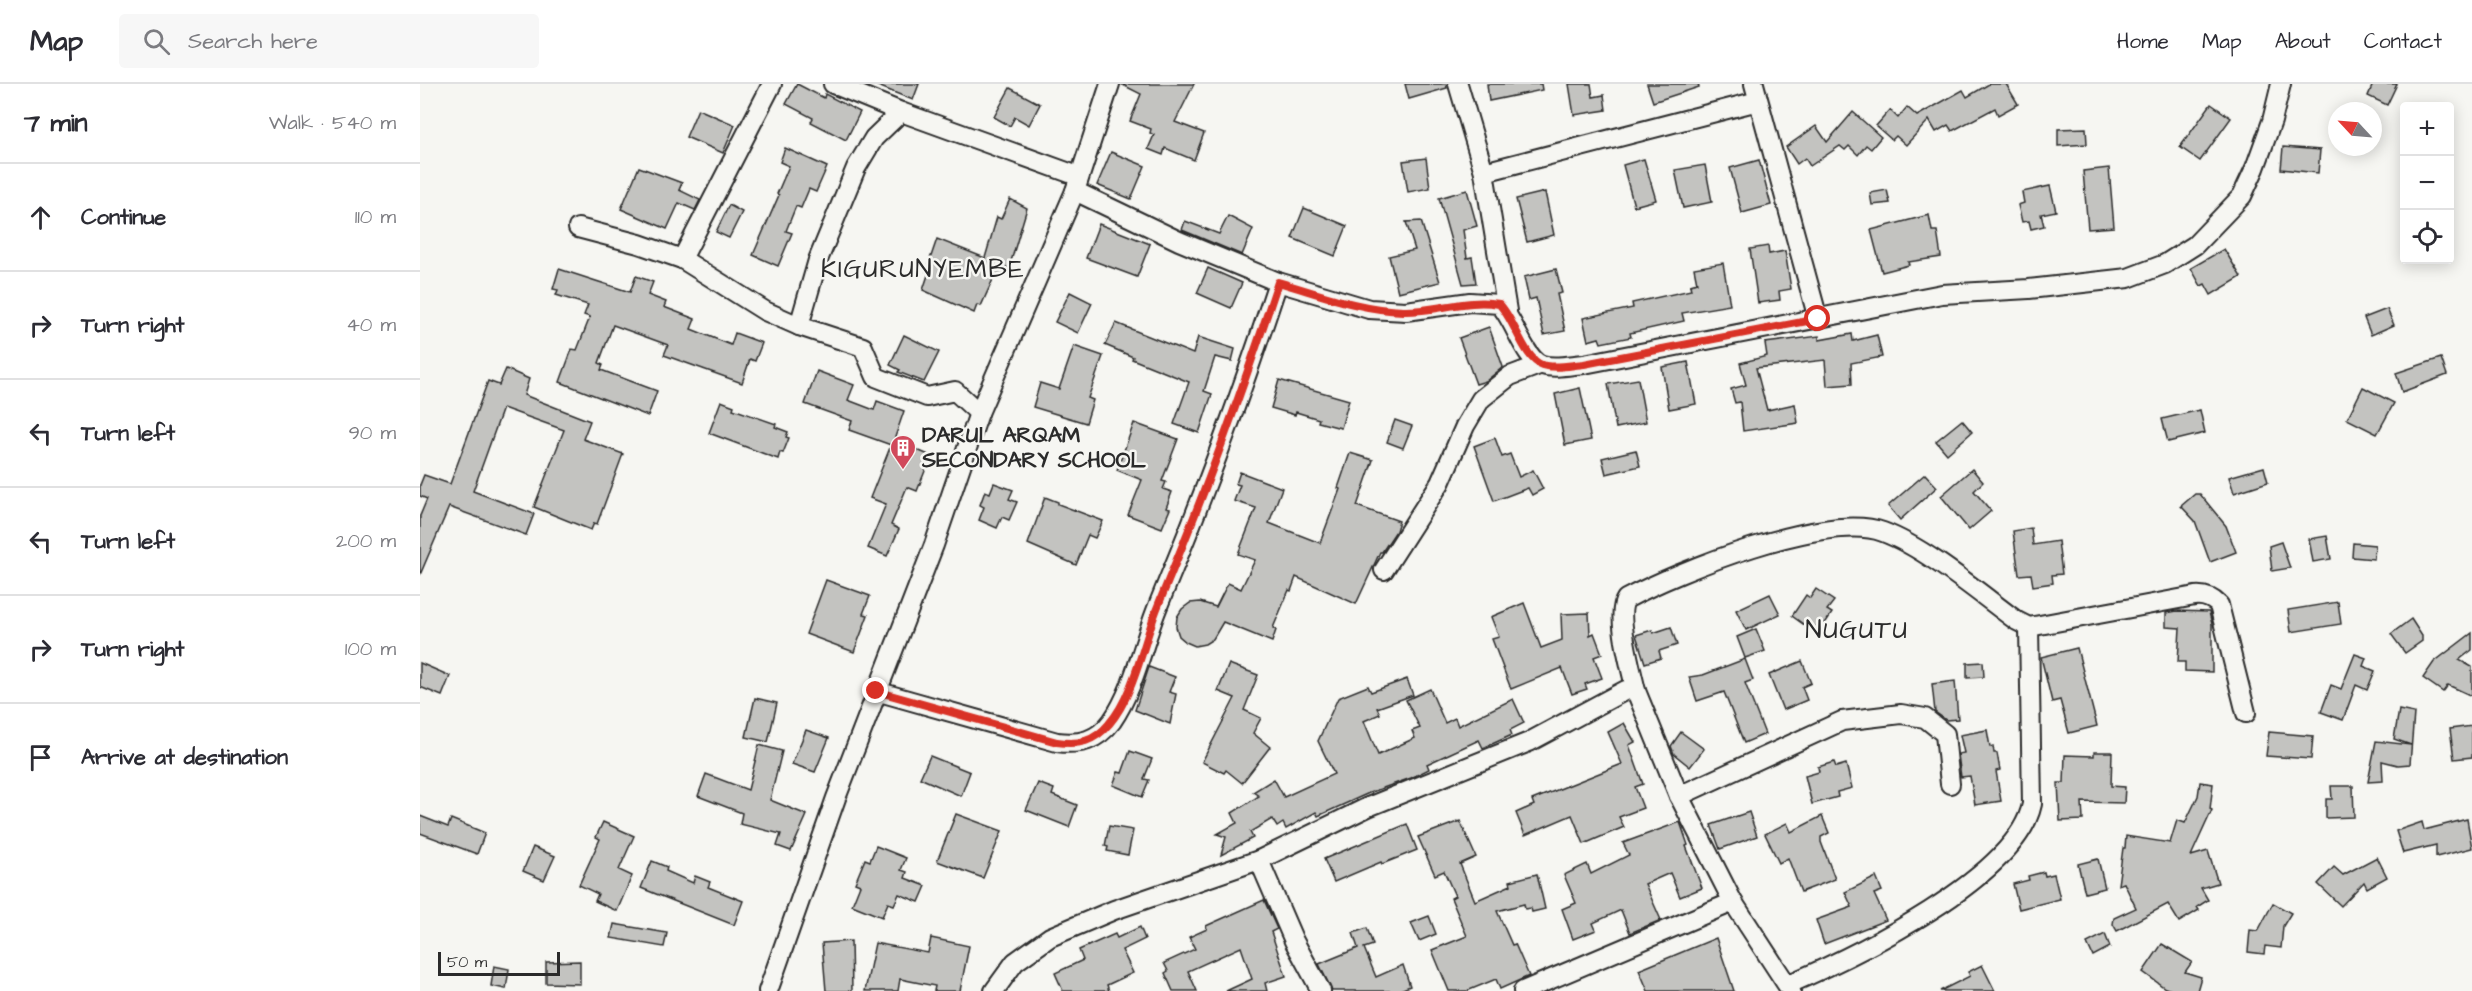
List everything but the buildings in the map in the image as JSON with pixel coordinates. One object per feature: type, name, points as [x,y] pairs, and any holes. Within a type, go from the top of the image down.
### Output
[{"type":"street","points":[[682,259],[772,84]]},
{"type":"street","points":[[833,84],[1076,184],[1179,241],[1278,282],[1369,309],[1406,311],[1487,301],[1499,304],[1507,311]]},
{"type":"street","points":[[768,991],[876,691],[934,545],[979,413],[1076,184],[1110,84]]},
{"type":"street","points":[[1458,84],[1484,172],[1507,311],[1528,352],[1539,365]]},
{"type":"street","points":[[1384,570],[1440,483],[1480,399],[1510,376],[1539,365],[1550,367],[1584,364],[1942,294],[2128,278],[2165,264],[2195,245],[2242,196],[2272,121],[2281,84]]},
{"type":"street","points":[[1484,172],[1756,92],[1818,319]]},
{"type":"street","points":[[799,326],[818,260],[856,168],[874,138],[901,112]]},
{"type":"street","points":[[578,228],[639,244],[682,259],[765,311],[799,326],[864,347],[876,377],[927,397],[955,391],[979,413]]},
{"type":"street","points":[[876,691],[1057,742],[1069,744],[1088,742],[1100,734],[1121,706],[1131,682],[1199,504],[1278,282]]},
{"type":"street","points":[[2030,627],[2032,804],[2024,827],[1982,874],[1944,902],[1840,963],[1790,987],[1733,902],[1680,796],[1636,691],[1625,644],[1622,607],[1626,599],[1681,572],[1778,539],[1827,530],[1864,527],[1897,538],[1942,565],[2017,621],[2030,627],[2195,596],[2203,595],[2211,598],[2219,605],[2246,713]]},
{"type":"street","points":[[994,991],[1015,962],[1050,937],[1114,910],[1259,860],[1368,807],[1529,742],[1617,693],[1626,690],[1636,691]]},
{"type":"street","points":[[1680,796],[1842,721],[1901,714],[1924,718],[1945,734],[1950,784]]},
{"type":"street","points":[[1259,860],[1294,941],[1321,991]]},
{"type":"street","points":[[1523,991],[1733,902]]},
{"type":"place","name":"DARUL ARQAM SECONDARY SCHOOL","points":[[903,471]]},
{"type":"district","name":"KIGURUNYEMBE","points":[[923,269]]},
{"type":"district","name":"NUGUTU","points":[[1857,630]]},
{"type":"route","points":[[876,691],[1057,742],[1069,744],[1088,742],[1100,734],[1121,706],[1131,682],[1259,341],[1278,282],[1369,309],[1406,311],[1487,301],[1499,304],[1507,311],[1528,352],[1539,365],[1550,367],[1584,364],[1818,319]]}]
